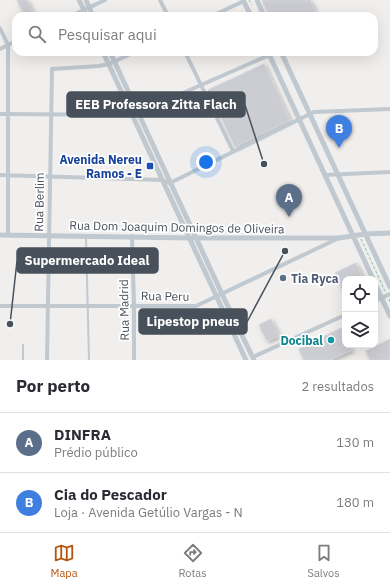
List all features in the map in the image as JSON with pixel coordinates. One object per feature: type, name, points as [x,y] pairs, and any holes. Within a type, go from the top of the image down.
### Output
[{"type":"street","points":[[79,0],[89,12]]},
{"type":"street","points":[[86,0],[86,12]]},
{"type":"street","points":[[80,12],[105,0]]},
{"type":"street","points":[[160,0],[166,12]]},
{"type":"street","points":[[220,12],[244,0],[249,12]]},
{"type":"street","points":[[256,0],[262,12]]},
{"type":"street","points":[[0,28],[8,45],[8,235]]},
{"type":"street","points":[[0,49],[12,43]]},
{"type":"street","points":[[106,56],[112,63]]},
{"type":"street","points":[[111,56],[112,63],[162,180],[196,238],[246,360]]},
{"type":"street","points":[[112,63],[126,56]]},
{"type":"street","points":[[187,56],[233,152]]},
{"type":"street","points":[[0,114],[135,114],[264,56]]},
{"type":"street","points":[[269,56],[325,175],[356,236],[372,276]]},
{"type":"street","points":[[283,56],[390,287]]},
{"type":"street","name":"Rua Berlim","points":[[46,360],[52,69],[99,66],[112,63]]},
{"type":"street","points":[[0,175],[162,180],[170,182],[314,112],[390,109]]},
{"type":"street","points":[[135,114],[170,182],[190,238],[219,295],[254,358],[342,316]]},
{"type":"street","points":[[325,175],[390,172]]},
{"type":"street","name":"Rua Dom Joaquim Domingos de Oliveira","points":[[0,234],[190,238],[339,238],[365,234],[390,233]]},
{"type":"street","name":"Rua Madrid","points":[[132,236],[134,360]]},
{"type":"street","name":"Rua Peru","points":[[0,306],[196,306],[339,238]]},
{"type":"street","points":[[378,287],[386,296],[390,316]]},
{"type":"lane","points":[[86,236],[89,360]]},
{"type":"lane","points":[[22,345],[23,360]]},
{"type":"path","points":[[356,236],[390,302]]},
{"type":"building","points":[[17,0],[27,0],[32,12],[23,12]]},
{"type":"building","points":[[262,0],[310,0],[315,12],[267,12]]},
{"type":"building","points":[[264,64],[290,120],[235,147],[208,90]]},
{"type":"building","points":[[356,263],[362,276],[342,276],[342,288],[335,273]]},
{"type":"building","points":[[271,319],[279,336],[267,341],[259,325]]},
{"type":"building","name":"Docibal","points":[[341,328],[342,348],[351,348],[352,350],[330,360],[304,360],[299,349]]},
{"type":"building","points":[[390,339],[390,360],[370,360],[366,351],[372,348],[378,348],[378,345]]},
{"type":"place","name":"Cia do Pescador","points":[[339,148]]},
{"type":"place","name":"EEB Professora Zitta Flach","points":[[264,164]]},
{"type":"place","name":"Avenida Nereu Ramos - E","points":[[150,166]]},
{"type":"place","name":"DINFRA","points":[[289,217]]},
{"type":"place","name":"Lipestop pneus","points":[[285,251]]},
{"type":"place","name":"Tia Ryca","points":[[283,278]]},
{"type":"place","name":"Supermercado Ideal","points":[[10,324]]},
{"type":"place","name":"Docibal","points":[[331,340]]}]
